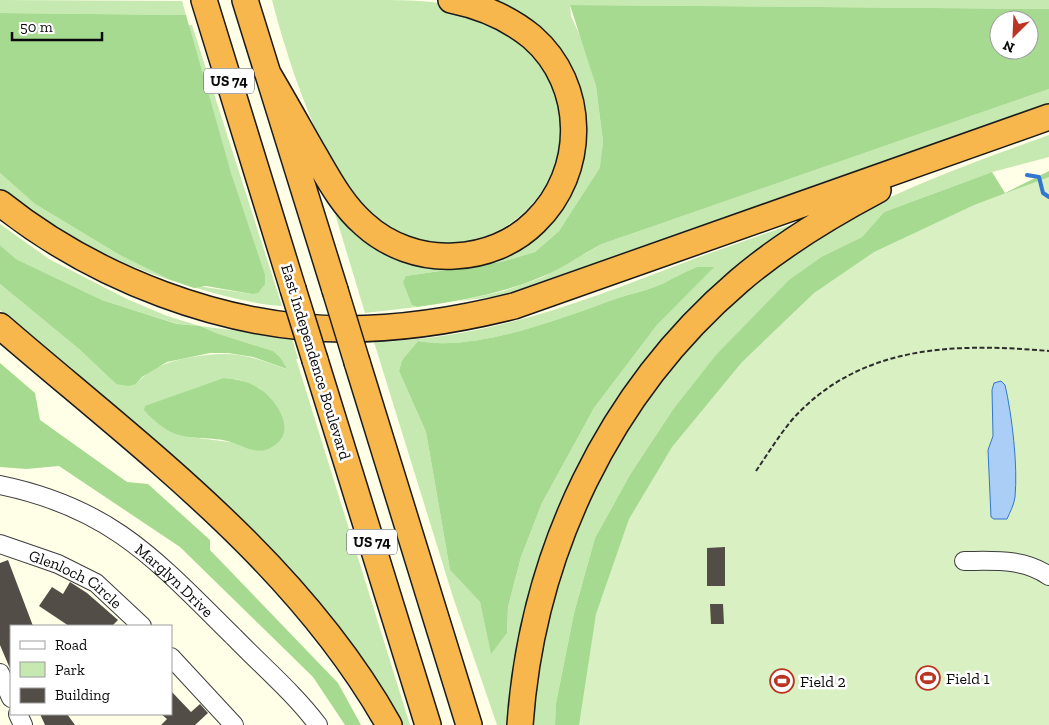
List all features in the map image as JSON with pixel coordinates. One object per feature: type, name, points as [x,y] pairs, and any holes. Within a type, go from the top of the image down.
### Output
[{"type":"highway","name":"East Independence Boulevard","points":[[204,0],[428,725]]},
{"type":"highway","name":"US 74","points":[[245,0],[469,725]]},
{"type":"highway","points":[[267,72],[332,185],[353,213],[375,234],[402,248],[431,256],[462,256],[491,249],[518,236],[531,226],[555,198],[570,163],[574,141],[574,118],[561,74],[533,38],[493,13],[451,0]]},
{"type":"highway","points":[[0,203],[54,242],[130,281],[173,298],[214,310],[300,326],[344,329],[388,328],[431,324],[514,306],[1049,117]]},
{"type":"highway","points":[[520,725],[526,662],[534,624],[556,547],[588,473],[629,403],[654,370],[708,309],[772,255],[842,210],[957,149]]},
{"type":"highway","points":[[0,326],[178,478],[252,547],[279,575],[336,644],[389,725]]},
{"type":"street","name":"Marglyn Drive","points":[[0,485],[35,492],[75,507],[115,529],[143,550],[282,685],[318,725]]},
{"type":"street","name":"Glenloch Circle","points":[[0,544],[58,564],[96,583],[141,625]]},
{"type":"street","points":[[964,561],[1011,561],[1049,574]]},
{"type":"street","points":[[172,658],[234,725]]},
{"type":"street","points":[[0,673],[10,696]]},
{"type":"path","points":[[756,471],[782,434],[802,410],[829,388],[866,367],[903,354],[944,348],[1049,351]]},
{"type":"green space","points":[[0,0],[182,1],[186,15],[0,13]]},
{"type":"green space","points":[[272,0],[396,0],[448,4],[471,10],[522,41],[531,49],[541,65],[557,98],[561,132],[555,165],[540,194],[518,218],[489,235],[455,243],[418,241],[407,238],[386,227],[350,195],[335,173],[302,96]]},
{"type":"green space","points":[[493,0],[1049,0],[1049,9],[570,5],[571,16],[584,45],[596,86],[603,142],[601,168],[559,231],[535,252],[501,262],[406,276],[412,305],[417,307],[365,313],[333,207],[443,260],[543,219],[580,112]]},
{"type":"green space","points":[[570,5],[1049,9],[1049,89],[602,244],[557,270],[526,283],[464,299],[417,307],[412,305],[403,282],[406,276],[501,262],[535,252],[559,231],[600,168],[603,142],[596,86]]},
{"type":"green space","points":[[0,13],[186,15],[232,176],[265,275],[265,284],[258,293],[252,294],[206,286],[194,288],[169,279],[118,254],[35,204],[0,173]]},
{"type":"green space","points":[[187,25],[192,25],[282,306],[228,297],[143,271],[69,235],[22,206],[0,189],[0,173],[35,204],[118,254],[197,286],[252,294],[232,176]]},
{"type":"green space","points":[[1049,89],[1049,105],[1008,120],[508,295],[459,301],[504,291],[543,277],[602,244]]},
{"type":"green space","points":[[1049,135],[1049,157],[992,172],[884,212],[862,237],[823,256],[672,411],[631,473],[595,538],[574,613],[556,703],[555,725],[533,725],[540,654],[556,584],[579,517],[611,454],[650,394],[695,339],[747,290],[804,247],[844,220],[923,183]]},
{"type":"green space","points":[[1049,171],[1049,291],[648,725],[555,725],[556,703],[574,613],[595,538],[631,473],[672,411],[716,355],[789,280],[823,256],[862,237],[884,212],[992,172],[1005,193]]},
{"type":"green space","points":[[1049,177],[1049,725],[579,725],[596,614],[629,519],[672,447],[742,362],[814,293],[874,252],[974,205]]},
{"type":"green space","points":[[806,219],[615,408],[512,725],[497,725],[453,597],[374,342],[457,334],[497,326],[536,315],[613,290]],"holes":[[[697,267],[713,267],[657,325],[594,408],[542,503],[521,557],[508,607],[507,633],[491,653],[480,602],[450,570],[426,432],[399,371],[402,360],[418,341],[441,343],[466,342],[492,338],[546,323],[657,286]]]},
{"type":"green space","points":[[0,224],[49,259],[127,299],[167,316],[200,326],[178,324],[102,300],[16,259],[0,245]]},
{"type":"green space","points":[[0,245],[16,259],[102,300],[177,324],[200,326],[273,351],[280,357],[287,369],[253,357],[228,353],[210,353],[167,362],[142,377],[136,384],[129,386],[116,384],[79,349],[0,284]]},
{"type":"green space","points":[[697,267],[714,267],[657,325],[594,408],[542,503],[521,557],[508,607],[507,633],[491,654],[480,602],[450,570],[426,432],[399,371],[402,360],[418,341],[441,343],[466,342],[519,331],[652,288]]},
{"type":"green space","points":[[0,284],[79,349],[116,384],[136,384],[153,370],[166,364],[187,358],[215,354],[248,357],[286,369],[280,357],[273,351],[200,326],[292,338],[298,359],[296,359],[410,725],[401,725],[333,620],[286,567],[122,417],[0,310]],"holes":[[[224,378],[240,380],[261,389],[230,442],[189,437],[172,432]]]},
{"type":"green space","points":[[0,363],[35,393],[40,420],[127,482],[148,484],[210,540],[210,550],[338,683],[361,725],[345,725],[313,677],[180,547],[59,466],[26,469],[0,467]]},
{"type":"green space","points":[[224,378],[252,384],[274,402],[283,419],[284,428],[283,436],[277,443],[268,449],[258,451],[224,440],[178,435],[160,425],[144,410],[145,406]]},
{"type":"water","points":[[1001,381],[1005,385],[1010,411],[1016,485],[1012,508],[1007,519],[994,519],[991,517],[988,450],[993,436],[992,390],[994,383]]},
{"type":"building","points":[[725,547],[725,586],[707,586],[707,548]]},
{"type":"building","points":[[8,560],[33,625],[10,625],[10,669],[0,645],[0,563]]},
{"type":"building","points":[[70,582],[87,593],[118,620],[113,625],[68,625],[39,606],[52,587],[63,594]]},
{"type":"building","points":[[710,604],[723,604],[724,624],[711,624]]},
{"type":"building","points":[[172,692],[191,712],[200,704],[208,713],[195,725],[161,725],[167,719],[162,715],[172,715]]},
{"type":"building","points":[[40,715],[68,715],[75,725],[45,725]]},
{"type":"waterway","points":[[1027,175],[1039,177],[1043,193],[1049,197]]},
{"type":"place","name":"Field 1","points":[[928,678]]},
{"type":"place","name":"Field 2","points":[[782,681]]}]
